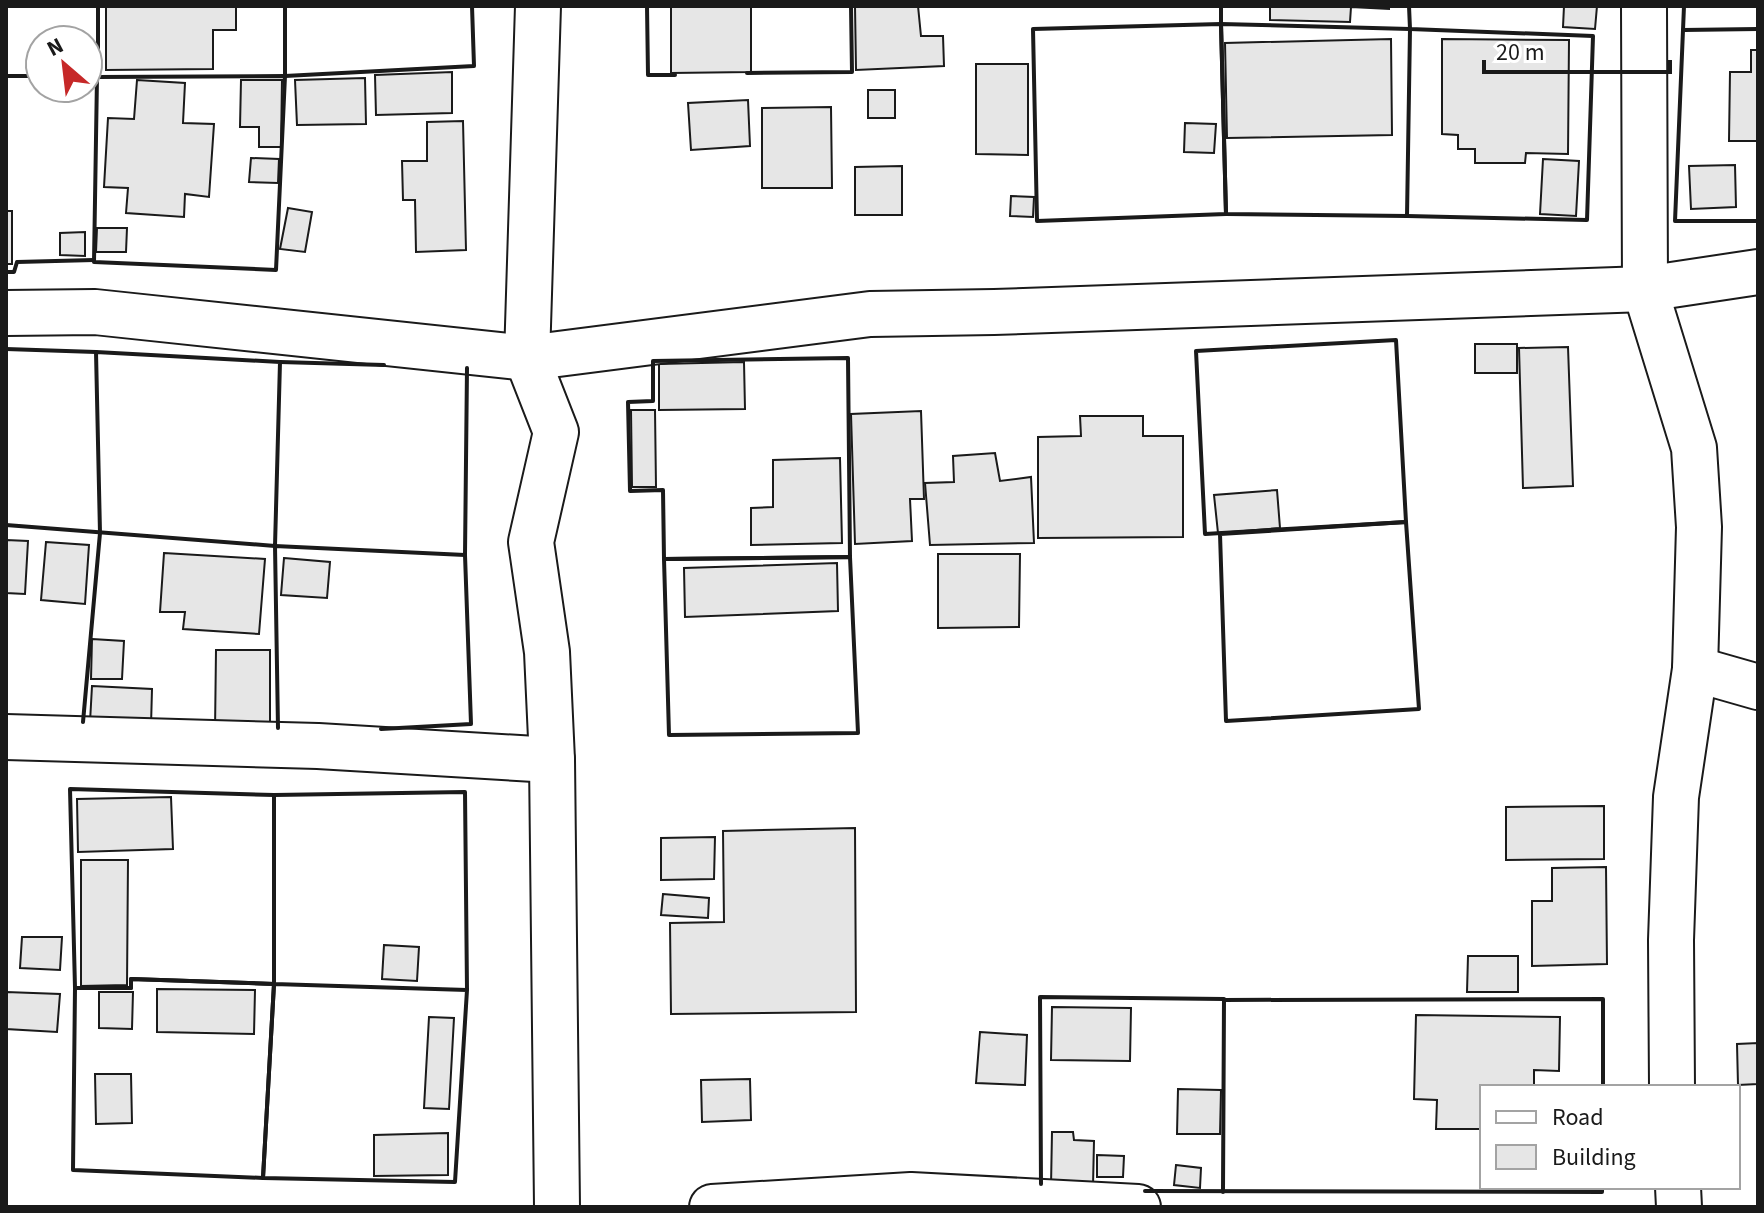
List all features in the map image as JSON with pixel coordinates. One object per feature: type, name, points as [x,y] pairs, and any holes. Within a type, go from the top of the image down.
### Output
[{"type":"street","points":[[538,6],[527,358],[556,432],[531,542],[547,652],[552,760],[557,1207]]},
{"type":"street","points":[[1644,6],[1645,289],[1694,448],[1699,527],[1695,669],[1676,797],[1671,940],[1672,1085]]},
{"type":"street","points":[[6,313],[95,312],[527,358],[870,314],[1645,289],[1758,272]]},
{"type":"street","points":[[1695,669],[1758,687]]},
{"type":"street","points":[[6,737],[318,746],[552,760]]},
{"type":"street","points":[[712,1207],[911,1195],[1138,1207]]},
{"type":"building","points":[[106,6],[236,6],[236,30],[213,30],[213,69],[106,70]]},
{"type":"building","points":[[671,6],[751,6],[751,72],[671,73]]},
{"type":"building","points":[[855,6],[918,6],[921,36],[943,36],[944,66],[856,70]]},
{"type":"building","points":[[1270,6],[1389,6],[1389,9],[1351,7],[1350,22],[1270,20]]},
{"type":"building","points":[[1564,6],[1597,6],[1595,29],[1563,27]]},
{"type":"building","points":[[1391,39],[1392,135],[1227,138],[1225,43]]},
{"type":"building","points":[[1442,39],[1569,40],[1568,154],[1526,153],[1525,163],[1475,163],[1475,149],[1458,149],[1458,135],[1442,134]]},
{"type":"building","points":[[1751,50],[1758,50],[1758,141],[1729,141],[1730,72],[1751,72]]},
{"type":"building","points":[[976,64],[1028,64],[1028,155],[976,154]]},
{"type":"building","points":[[452,72],[452,113],[376,115],[375,75]]},
{"type":"building","points":[[365,78],[366,124],[297,125],[295,80]]},
{"type":"building","points":[[137,80],[185,83],[183,123],[214,124],[209,197],[185,194],[184,217],[126,213],[128,188],[104,187],[108,118],[134,119]]},
{"type":"building","points":[[241,80],[282,80],[281,147],[259,147],[259,127],[240,127]]},
{"type":"building","points":[[868,90],[895,90],[895,118],[868,118]]},
{"type":"building","points":[[748,100],[750,146],[691,150],[688,103]]},
{"type":"building","points":[[831,107],[832,188],[762,188],[762,108]]},
{"type":"building","points":[[463,121],[466,250],[416,252],[415,200],[403,200],[402,161],[427,161],[427,122]]},
{"type":"building","points":[[1185,123],[1216,124],[1214,153],[1184,152]]},
{"type":"building","points":[[251,158],[279,159],[278,183],[249,182]]},
{"type":"building","points":[[1543,159],[1579,161],[1576,216],[1540,214]]},
{"type":"building","points":[[1735,165],[1736,207],[1691,209],[1689,166]]},
{"type":"building","points":[[902,166],[902,215],[855,215],[855,167]]},
{"type":"building","points":[[1011,196],[1034,197],[1033,217],[1010,216]]},
{"type":"building","points":[[288,208],[312,212],[305,252],[280,249]]},
{"type":"building","points":[[6,211],[12,211],[12,264],[6,264]]},
{"type":"building","points":[[97,228],[127,228],[126,252],[96,252]]},
{"type":"building","points":[[85,232],[85,256],[60,255],[60,233]]},
{"type":"building","points":[[1475,344],[1517,344],[1517,373],[1475,373]]},
{"type":"building","points":[[1568,347],[1573,486],[1523,488],[1519,348]]},
{"type":"building","points":[[744,362],[745,409],[659,410],[659,364]]},
{"type":"building","points":[[631,410],[655,410],[656,487],[632,487]]},
{"type":"building","points":[[921,411],[924,499],[910,499],[912,541],[855,544],[851,414]]},
{"type":"building","points":[[1080,416],[1143,416],[1143,436],[1183,436],[1183,537],[1038,538],[1038,437],[1081,436]]},
{"type":"building","points":[[995,453],[1000,481],[1031,477],[1034,543],[930,545],[925,483],[954,482],[953,456]]},
{"type":"building","points":[[840,458],[842,543],[751,545],[751,508],[773,507],[773,460]]},
{"type":"building","points":[[1277,490],[1280,528],[1218,533],[1214,495]]},
{"type":"building","points":[[6,540],[28,541],[25,594],[6,593]]},
{"type":"building","points":[[46,542],[89,545],[85,604],[41,600]]},
{"type":"building","points":[[164,553],[265,559],[259,634],[183,629],[185,612],[160,612]]},
{"type":"building","points":[[938,554],[1020,554],[1019,627],[938,628]]},
{"type":"building","points":[[284,558],[330,562],[327,598],[281,595]]},
{"type":"building","points":[[837,563],[838,611],[685,617],[684,568]]},
{"type":"building","points":[[92,639],[124,641],[122,679],[91,679]]},
{"type":"building","points":[[216,650],[270,650],[270,731],[215,731]]},
{"type":"building","points":[[92,686],[152,689],[151,726],[90,722]]},
{"type":"building","points":[[171,797],[173,849],[78,852],[77,799]]},
{"type":"building","points":[[1604,806],[1604,859],[1506,860],[1506,807]]},
{"type":"building","points":[[855,828],[856,1012],[671,1014],[670,923],[724,922],[723,831]]},
{"type":"building","points":[[715,837],[714,879],[661,880],[661,838]]},
{"type":"building","points":[[81,860],[128,860],[127,985],[81,986]]},
{"type":"building","points":[[1606,867],[1607,964],[1532,966],[1532,901],[1552,901],[1552,868]]},
{"type":"building","points":[[663,894],[709,898],[708,918],[661,915]]},
{"type":"building","points":[[22,937],[62,937],[60,970],[20,968]]},
{"type":"building","points":[[384,945],[419,947],[417,981],[382,979]]},
{"type":"building","points":[[1468,956],[1518,956],[1518,992],[1467,992]]},
{"type":"building","points":[[157,989],[255,990],[254,1034],[157,1032]]},
{"type":"building","points":[[6,992],[60,994],[57,1032],[6,1029]]},
{"type":"building","points":[[99,992],[133,992],[132,1029],[99,1028]]},
{"type":"building","points":[[1052,1007],[1131,1008],[1130,1061],[1051,1060]]},
{"type":"building","points":[[1416,1015],[1560,1017],[1559,1071],[1534,1070],[1534,1085],[1480,1085],[1480,1129],[1436,1129],[1437,1100],[1414,1099]]},
{"type":"building","points":[[429,1017],[454,1018],[449,1109],[424,1108]]},
{"type":"building","points":[[980,1032],[1027,1035],[1025,1085],[976,1083]]},
{"type":"building","points":[[1758,1043],[1758,1084],[1738,1085],[1737,1044]]},
{"type":"building","points":[[95,1074],[131,1074],[132,1123],[96,1124]]},
{"type":"building","points":[[750,1079],[751,1120],[702,1122],[701,1080]]},
{"type":"building","points":[[1178,1089],[1221,1090],[1220,1134],[1177,1134]]},
{"type":"building","points":[[1052,1132],[1073,1132],[1074,1140],[1094,1141],[1093,1186],[1051,1186]]},
{"type":"building","points":[[448,1133],[448,1175],[374,1176],[374,1135]]},
{"type":"building","points":[[1097,1155],[1124,1156],[1123,1177],[1097,1177]]},
{"type":"building","points":[[1176,1165],[1201,1168],[1200,1188],[1174,1185]]},
{"type":"wall","points":[[98,6],[98,24]]},
{"type":"wall","points":[[282,76],[285,76],[285,6]]},
{"type":"wall","points":[[285,74],[474,66],[472,6]]},
{"type":"wall","points":[[647,6],[648,75],[675,75]]},
{"type":"wall","points":[[747,73],[852,72],[851,6]]},
{"type":"wall","points":[[1221,6],[1221,24]]},
{"type":"wall","points":[[1407,216],[1587,220],[1593,36],[1410,29],[1409,6]]},
{"type":"wall","points":[[1684,6],[1683,30],[1686,30]]},
{"type":"wall","points":[[1221,24],[1226,214],[1037,221],[1033,29],[1221,24]]},
{"type":"wall","points":[[1221,24],[1410,29],[1407,216],[1226,214],[1221,24]]},
{"type":"wall","points":[[1758,29],[1683,30],[1675,221],[1758,221]]},
{"type":"wall","points":[[6,76],[24,76]]},
{"type":"wall","points":[[285,76],[276,270],[94,262],[97,77],[285,76]]},
{"type":"wall","points":[[6,272],[14,272],[17,262],[94,260]]},
{"type":"wall","points":[[1396,340],[1406,522],[1205,534],[1196,351],[1396,340]]},
{"type":"wall","points":[[6,349],[96,352]]},
{"type":"wall","points":[[6,525],[275,546],[280,362],[96,352],[100,533],[83,722]]},
{"type":"wall","points":[[848,358],[850,557],[664,559],[663,490],[630,491],[628,402],[653,401],[653,361],[848,358]]},
{"type":"wall","points":[[280,362],[384,365]]},
{"type":"wall","points":[[278,728],[275,546],[465,555],[467,368]]},
{"type":"wall","points":[[1406,522],[1419,709],[1226,721],[1220,534],[1406,522]]},
{"type":"wall","points":[[381,729],[471,724],[465,555]]},
{"type":"wall","points":[[850,557],[858,733],[669,735],[664,559],[850,557]]},
{"type":"wall","points":[[70,789],[274,795],[274,984],[131,979],[131,988],[75,988],[70,789]]},
{"type":"wall","points":[[274,984],[467,990],[455,1182],[263,1178],[274,984],[274,795],[465,792],[467,990],[274,984]]},
{"type":"wall","points":[[131,979],[274,984],[263,1178],[73,1170],[75,988],[131,988],[131,979]]},
{"type":"wall","points":[[1041,1184],[1040,997],[1224,999],[1223,1192]]},
{"type":"wall","points":[[1224,1000],[1603,999],[1603,1085]]},
{"type":"wall","points":[[1145,1191],[1602,1192],[1602,1189]]}]
